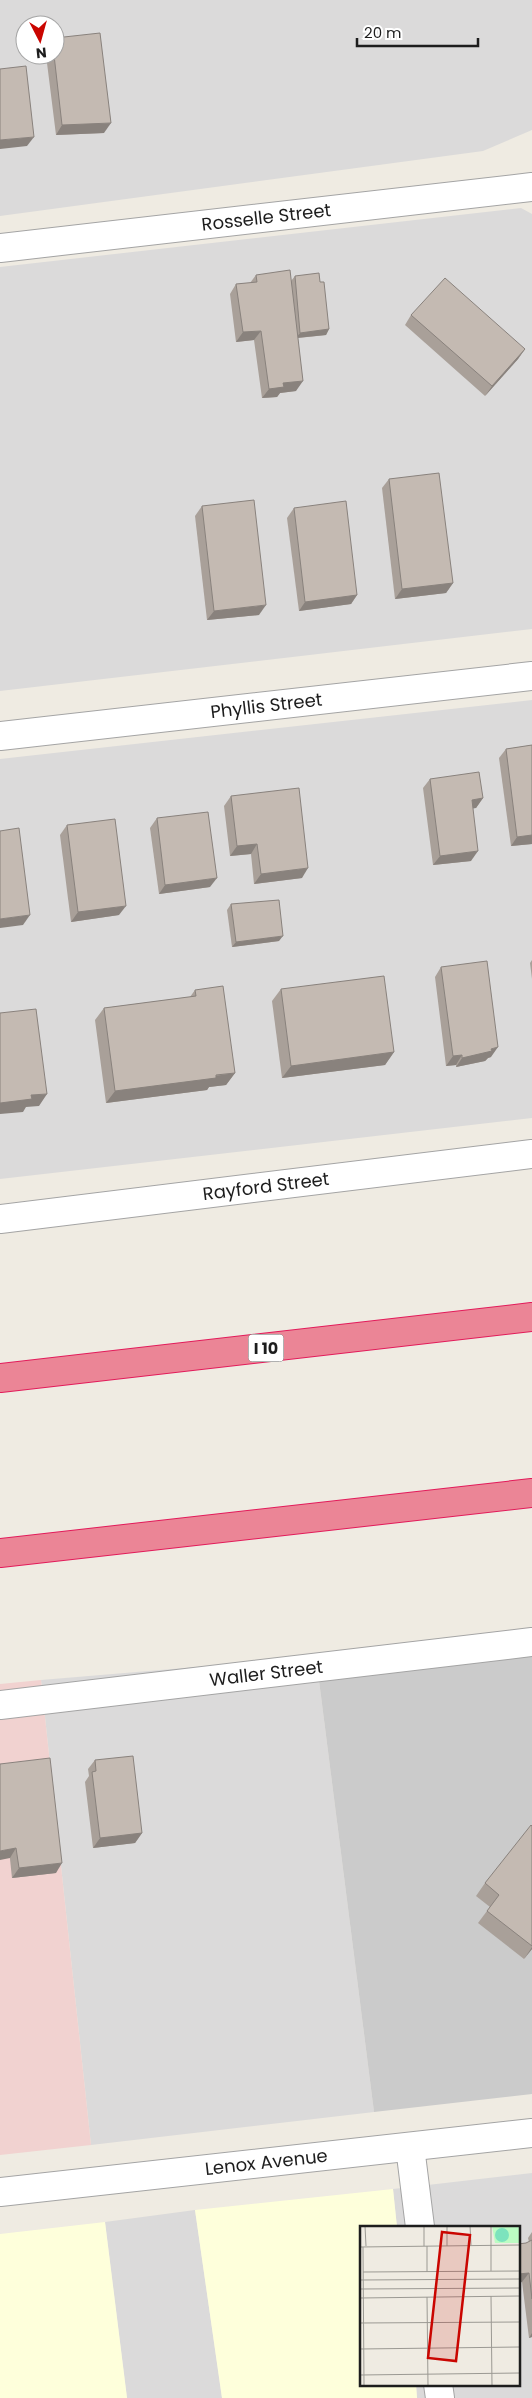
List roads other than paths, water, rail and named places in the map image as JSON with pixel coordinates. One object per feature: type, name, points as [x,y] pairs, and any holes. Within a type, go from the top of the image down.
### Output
[{"type":"highway","name":"I 10","points":[[0,1378],[532,1317]]},
{"type":"highway","points":[[0,1553],[532,1493]]},
{"type":"street","name":"Rosselle Street","points":[[0,248],[532,187]]},
{"type":"street","name":"Phyllis Street","points":[[0,736],[532,676]]},
{"type":"street","name":"Rayford Street","points":[[0,1219],[532,1154]]},
{"type":"street","name":"Waller Street","points":[[0,1705],[532,1642]]},
{"type":"street","name":"Lenox Avenue","points":[[0,2192],[532,2133]]},
{"type":"street","points":[[410,2147],[420,2226]]}]
